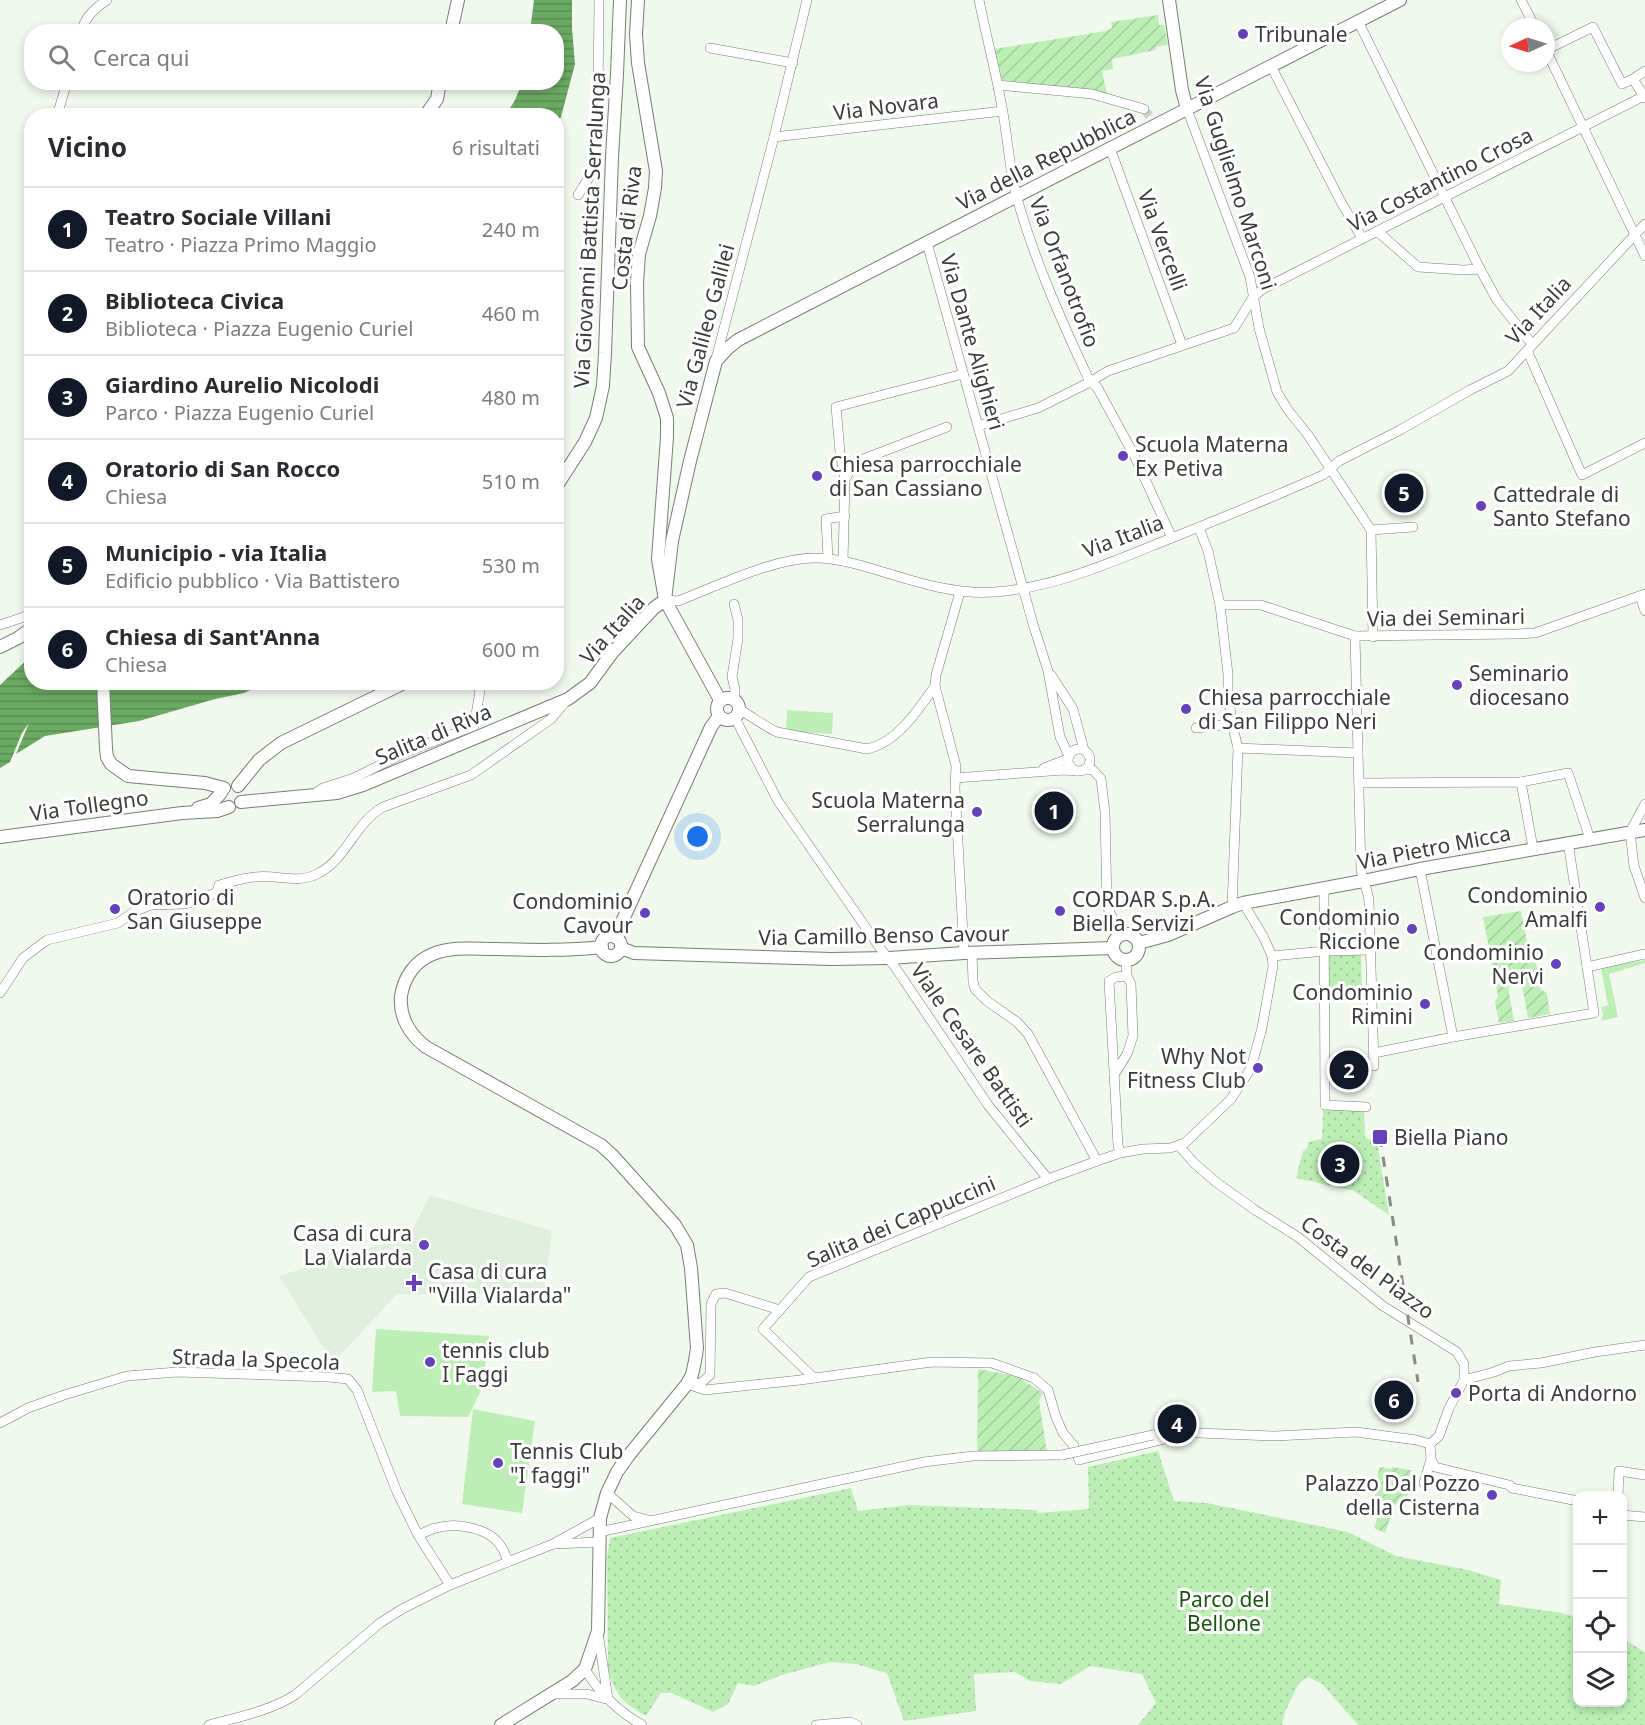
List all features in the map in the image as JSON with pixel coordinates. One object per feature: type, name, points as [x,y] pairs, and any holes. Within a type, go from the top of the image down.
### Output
[{"type":"street","points":[[83,24],[93,9],[107,0]]},
{"type":"street","points":[[453,24],[458,0]]},
{"type":"street","points":[[578,195],[595,168],[599,0]]},
{"type":"street","name":"Via Giovanni Battista Serralunga","points":[[564,474],[585,442],[596,418],[603,386],[620,0]]},
{"type":"street","name":"Costa di Riva","points":[[638,0],[636,34],[638,63],[656,171],[650,216],[639,254],[638,346],[659,393],[667,418],[658,558],[665,600],[720,700]]},
{"type":"street","name":"Via Galileo Galilei","points":[[665,600],[672,541],[690,461],[807,0]]},
{"type":"street","name":"Via Orfanotrofio","points":[[978,0],[998,85],[1017,195],[1031,242],[1065,329],[1090,382],[1097,387],[1134,455],[1172,538]]},
{"type":"street","name":"Via Guglielmo Marconi","points":[[1169,0],[1182,90],[1187,109],[1250,277],[1259,328],[1277,392],[1371,530]]},
{"type":"street","name":"Via della Repubblica","points":[[716,361],[738,340],[1110,148],[1153,122],[1187,109],[1400,0]]},
{"type":"street","points":[[1521,0],[1530,18]]},
{"type":"street","points":[[1358,21],[1480,269],[1497,300],[1529,347],[1582,475],[1645,443]]},
{"type":"street","points":[[1555,46],[1593,27],[1622,84],[1645,71]]},
{"type":"street","points":[[710,48],[792,63]]},
{"type":"street","points":[[1271,66],[1362,238]]},
{"type":"street","points":[[1555,69],[1645,256]]},
{"type":"street","points":[[1633,79],[1644,97]]},
{"type":"street","points":[[998,85],[1092,94],[1144,109]]},
{"type":"street","points":[[59,108],[65,90]]},
{"type":"street","points":[[431,108],[437,99],[439,90]]},
{"type":"street","name":"Via Costantino Crosa","points":[[1254,296],[1263,289],[1362,238],[1644,97]]},
{"type":"street","name":"Via Novara","points":[[774,137],[1003,111]]},
{"type":"street","name":"Via Vercelli","points":[[1110,148],[1182,345]]},
{"type":"street","name":"Via Italia","points":[[568,699],[590,683],[612,653],[654,608],[665,600],[678,601],[768,566],[798,558],[828,558],[960,592],[1023,589],[1120,560],[1323,475],[1339,460],[1400,430],[1508,371],[1645,224]]},
{"type":"street","points":[[1377,231],[1418,267],[1480,269]]},
{"type":"street","name":"Via Dante Alighieri","points":[[927,243],[1048,671]]},
{"type":"street","points":[[978,426],[1038,408],[1108,371],[1234,328],[1254,296]]},
{"type":"street","points":[[843,561],[845,480],[836,407],[963,374]]},
{"type":"street","points":[[845,480],[851,468],[858,461],[947,427]]},
{"type":"street","points":[[828,558],[826,519],[845,516]]},
{"type":"street","points":[[1373,637],[1371,530],[1413,527]]},
{"type":"street","points":[[1179,1146],[1232,1099],[1251,1068],[1262,1028],[1273,966],[1272,956],[1263,936],[1237,905],[1238,748],[1232,724],[1220,604],[1208,551],[1199,528]]},
{"type":"street","points":[[960,592],[936,675],[935,686],[956,766],[968,953],[973,982],[975,989],[987,1001],[1017,1022],[1028,1034],[1097,1161]]},
{"type":"street","points":[[1640,596],[1645,611]]},
{"type":"street","name":"Via dei Seminari","points":[[1220,604],[1261,605],[1355,636],[1373,637],[1535,633],[1640,596]]},
{"type":"street","points":[[719,716],[729,720],[736,709],[732,677],[738,638],[738,620],[734,604]]},
{"type":"street","points":[[0,625],[24,617]]},
{"type":"street","points":[[0,647],[24,634]]},
{"type":"street","points":[[1355,636],[1361,870],[1368,891],[1374,1066]]},
{"type":"street","points":[[1048,671],[1073,709],[1084,750],[1090,757],[1090,764],[1082,770],[1071,768],[1060,737],[1048,671]]},
{"type":"street","points":[[608,1699],[598,1631],[600,1518],[607,1493],[617,1472],[687,1384],[694,1368],[697,1348],[687,1245],[675,1225],[601,1145],[426,1047],[408,1028],[401,1009],[402,989],[417,963],[435,953],[461,949],[573,950],[602,947],[604,939],[609,936],[618,942],[711,727],[719,716],[717,706],[720,700],[727,697],[736,709],[756,718],[766,727],[777,732],[867,749],[881,744],[909,723],[935,686]]},
{"type":"street","points":[[103,690],[106,748],[111,765],[128,776],[205,783],[222,790]]},
{"type":"street","points":[[238,786],[259,760],[281,743],[390,690]]},
{"type":"street","name":"Salita di Riva","points":[[310,796],[323,788],[354,778],[406,752],[474,726],[480,690]]},
{"type":"street","points":[[0,993],[23,958],[47,940],[118,923],[135,911],[151,905],[185,904],[200,900],[217,892],[219,885],[238,880],[267,876],[303,879],[320,873],[328,868],[375,812],[471,775],[551,718],[568,699]]},
{"type":"street","name":"Salita di Riva","points":[[235,804],[337,793],[363,785],[568,699]]},
{"type":"street","name":"Viale Cesare Battisti","points":[[736,709],[778,801],[889,958],[988,1105],[1048,1179]]},
{"type":"street","points":[[1196,728],[1232,724]]},
{"type":"street","points":[[1053,764],[1059,754],[1060,737]]},
{"type":"street","points":[[1238,748],[1358,753]]},
{"type":"street","points":[[1033,772],[1068,757],[1074,750],[1084,750]]},
{"type":"street","points":[[956,778],[1093,770],[1101,779],[1105,812],[1107,906],[1121,936]]},
{"type":"street","points":[[1359,783],[1521,782],[1568,773],[1590,839]]},
{"type":"street","points":[[1521,782],[1533,848]]},
{"type":"street","points":[[231,784],[238,786],[243,792],[235,804],[221,800],[222,790],[231,784]]},
{"type":"street","name":"Via Tollegno","points":[[183,813],[211,804],[222,790]]},
{"type":"street","name":"Via Tollegno","points":[[0,837],[183,813],[217,812],[235,804]]},
{"type":"street","points":[[1645,804],[1630,832],[1634,866],[1645,898]]},
{"type":"street","name":"Via Pietro Micca","points":[[1138,943],[1191,926],[1237,905],[1533,848],[1645,830]]},
{"type":"street","points":[[1374,1053],[1594,1013],[1568,842]]},
{"type":"street","points":[[1420,869],[1453,1037]]},
{"type":"street","points":[[1324,889],[1325,1105],[1366,1107]]},
{"type":"street","points":[[1130,935],[1138,943],[1137,955],[1126,961],[1118,958],[1113,948],[1114,942],[1121,936],[1130,935]]},
{"type":"street","name":"Via Camillo Benso Cavour","points":[[618,942],[634,953],[832,959],[1113,948]]},
{"type":"street","points":[[1272,956],[1371,950]]},
{"type":"street","points":[[1587,967],[1645,954]]},
{"type":"street","points":[[1114,1075],[1127,1054],[1133,1036],[1131,984],[1127,976],[1126,961]]},
{"type":"street","points":[[1120,1153],[1109,981],[1116,977],[1127,976]]},
{"type":"street","name":"Salita dei Cappuccini","points":[[814,1378],[763,1329],[809,1277],[1097,1161],[1120,1153],[1179,1146]]},
{"type":"street","name":"Costa del Piazzo","points":[[1179,1146],[1216,1182],[1298,1237],[1383,1306],[1456,1352],[1464,1364],[1464,1380]]},
{"type":"street","points":[[687,1384],[700,1383],[710,1375],[711,1304],[716,1294],[726,1293],[780,1310]]},
{"type":"street","points":[[1430,1444],[1439,1436],[1449,1408],[1464,1380],[1509,1366],[1541,1363],[1645,1345]]},
{"type":"street","points":[[687,1384],[705,1390],[932,1362],[992,1363],[1034,1378],[1048,1390],[1063,1433],[1074,1446]]},
{"type":"street","name":"Strada la Specola","points":[[0,1423],[28,1408],[126,1376],[177,1372],[348,1379],[357,1390],[418,1535],[450,1585]]},
{"type":"street","points":[[553,1544],[599,1537],[657,1520],[924,1462],[973,1456],[1062,1455],[1174,1432],[1275,1436],[1356,1432],[1430,1444]]},
{"type":"street","points":[[1078,1457],[1079,1460],[1165,1439],[1174,1432]]},
{"type":"street","points":[[1424,1484],[1431,1459],[1430,1444]]},
{"type":"street","points":[[1431,1459],[1435,1467],[1508,1484],[1512,1488],[1573,1500]]},
{"type":"street","points":[[1618,1491],[1619,1471],[1645,1475]]},
{"type":"street","points":[[607,1493],[633,1516],[644,1520],[657,1520]]},
{"type":"street","points":[[1627,1515],[1645,1517]]},
{"type":"street","points":[[209,1725],[286,1701],[389,1617],[450,1585],[553,1544],[600,1518]]},
{"type":"street","points":[[418,1535],[437,1527],[462,1526],[478,1530],[502,1546],[508,1562]]},
{"type":"street","points":[[501,1725],[572,1681],[585,1669],[598,1631]]},
{"type":"street","points":[[585,1669],[595,1686],[608,1699],[626,1716],[642,1725]]},
{"type":"street","points":[[552,1694],[587,1694],[608,1699]]},
{"type":"street","points":[[816,1725],[850,1722],[857,1725]]},
{"type":"shaded area","points":[[534,0],[572,0],[575,64],[563,108],[510,108],[519,90],[564,90],[564,24],[531,24]]},
{"type":"shaded area","points":[[24,663],[24,690],[250,690],[139,721],[45,736],[16,754],[29,723],[22,733],[10,762],[0,768],[0,685]]},
{"type":"shaded area","name":"Casa di cura \"Villa Vialarda\"","points":[[430,1195],[552,1231],[544,1290],[466,1295],[397,1294],[333,1363],[279,1276],[410,1235]]},
{"type":"green space","points":[[1158,15],[1159,25],[1164,25],[1168,45],[1156,47],[1156,50],[1112,59],[1113,69],[1102,71],[1107,94],[1002,80],[994,49],[1106,31],[1112,28],[1111,22]]},
{"type":"green space","points":[[787,710],[833,713],[832,734],[786,731]]},
{"type":"green space","points":[[1521,911],[1531,962],[1536,963],[1541,990],[1547,993],[1550,1014],[1528,1018],[1522,985],[1508,987],[1514,1021],[1499,1023],[1495,1002],[1498,996],[1483,917]]},
{"type":"green space","points":[[1361,955],[1362,992],[1328,993],[1327,956]]},
{"type":"green space","points":[[1645,960],[1645,963],[1609,974],[1618,1017],[1601,1021],[1603,1015],[1601,1007],[1608,1005],[1601,968]]},
{"type":"green space","points":[[1323,1109],[1364,1109],[1365,1138],[1377,1142],[1389,1215],[1354,1191],[1296,1178],[1303,1151],[1307,1149],[1308,1142],[1322,1139]]},
{"type":"green space","name":"tennis club I Faggi","points":[[376,1329],[489,1336],[482,1388],[468,1417],[400,1416],[396,1391],[372,1392]]},
{"type":"green space","points":[[978,1369],[1016,1376],[1043,1393],[1039,1401],[1047,1452],[977,1451]]},
{"type":"green space","name":"Tennis Club \"I faggi\"","points":[[473,1409],[535,1421],[522,1513],[462,1504]]},
{"type":"green space","name":"Parco del Bellone","points":[[1158,1451],[1174,1501],[1207,1503],[1348,1532],[1396,1556],[1468,1570],[1501,1580],[1499,1604],[1573,1617],[1573,1707],[1627,1707],[1627,1641],[1645,1652],[1645,1725],[1358,1725],[1322,1684],[1308,1677],[1299,1683],[1285,1712],[1282,1725],[1138,1725],[1156,1703],[1142,1674],[1090,1666],[1061,1684],[1030,1681],[1015,1672],[974,1674],[976,1711],[904,1721],[887,1673],[856,1664],[830,1662],[782,1675],[754,1686],[738,1683],[728,1704],[713,1712],[672,1693],[661,1693],[646,1716],[626,1702],[613,1685],[608,1669],[607,1558],[610,1538],[851,1488],[858,1511],[909,1505],[1037,1510],[1037,1513],[1089,1509],[1088,1467]]},
{"type":"green space","points":[[1380,1467],[1411,1470],[1408,1482],[1412,1483],[1405,1507],[1395,1504],[1385,1533],[1374,1528],[1383,1499],[1375,1496]]},
{"type":"tunnel","points":[[1144,109],[1151,118]]},
{"type":"railway","points":[[1380,1137],[1418,1382]]},
{"type":"place","name":"Tribunale","points":[[1243,34]]},
{"type":"place","name":"Scuola Materna Ex Petiva","points":[[1123,456]]},
{"type":"place","name":"Chiesa parrocchiale di San Cassiano","points":[[817,476]]},
{"type":"place","name":"Municipio - via Italia","points":[[1404,493]]},
{"type":"place","name":"Cattedrale di Santo Stefano","points":[[1481,506]]},
{"type":"place","name":"Seminario diocesano","points":[[1457,685]]},
{"type":"place","name":"Chiesa parrocchiale di San Filippo Neri","points":[[1186,709]]},
{"type":"place","name":"Teatro Sociale Villani","points":[[1054,811]]},
{"type":"place","name":"Scuola Materna Serralunga","points":[[977,812]]},
{"type":"place","name":"Condominio Amalfi","points":[[1600,907]]},
{"type":"place","name":"Oratorio di San Giuseppe","points":[[115,909]]},
{"type":"place","name":"CORDAR S.p.A. Biella Servizi","points":[[1060,911]]},
{"type":"place","name":"Condominio Cavour","points":[[645,913]]},
{"type":"place","name":"Condominio Riccione","points":[[1412,929]]},
{"type":"place","name":"Condominio Nervi","points":[[1556,964]]},
{"type":"place","name":"Condominio Rimini","points":[[1425,1004]]},
{"type":"place","name":"Why Not Fitness Club","points":[[1258,1068]]},
{"type":"place","name":"Biblioteca Civica","points":[[1349,1070]]},
{"type":"place","name":"Biella Piano","points":[[1380,1137]]},
{"type":"place","name":"Giardino Aurelio Nicolodi","points":[[1340,1164]]},
{"type":"place","name":"Casa di cura La Vialarda","points":[[424,1245]]},
{"type":"place","name":"Casa di cura \"Villa Vialarda\"","points":[[414,1283]]},
{"type":"place","name":"tennis club I Faggi","points":[[430,1362]]},
{"type":"place","name":"Porta di Andorno","points":[[1456,1393]]},
{"type":"place","name":"Chiesa di Sant'Anna","points":[[1394,1400]]},
{"type":"place","name":"Oratorio di San Rocco","points":[[1177,1424]]},
{"type":"place","name":"Tennis Club \"I faggi\"","points":[[498,1463]]},
{"type":"place","name":"Palazzo Dal Pozzo della Cisterna","points":[[1492,1495]]}]
